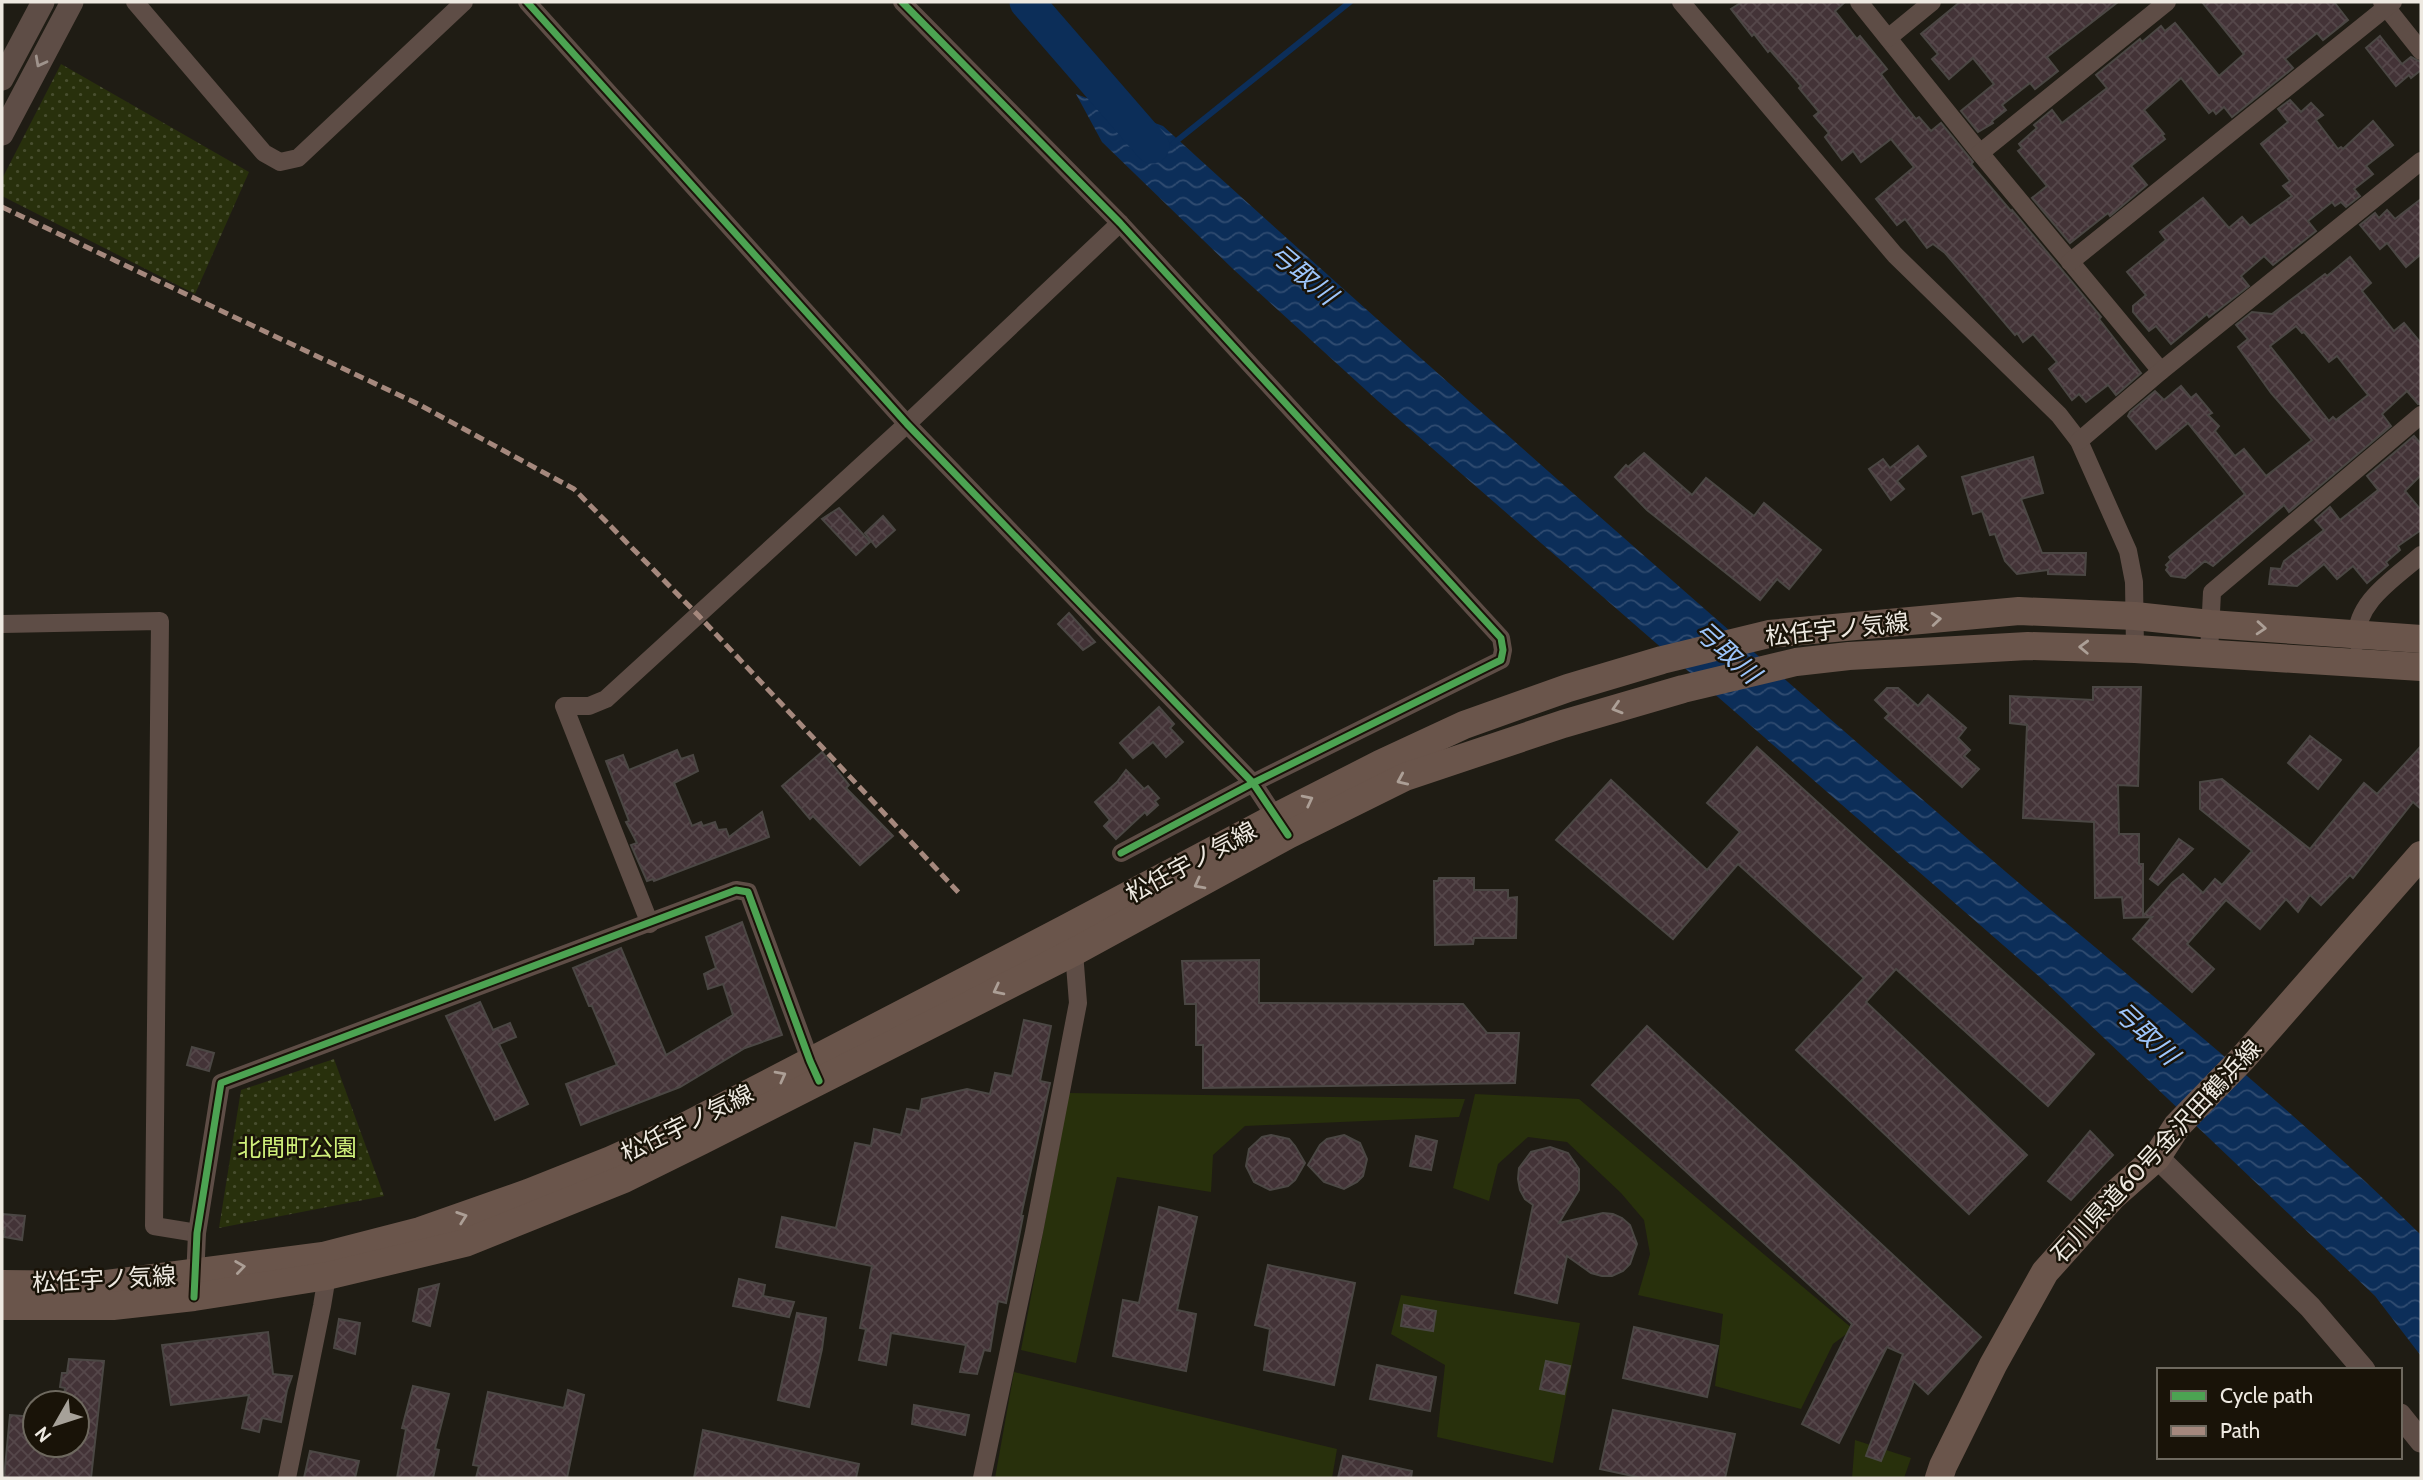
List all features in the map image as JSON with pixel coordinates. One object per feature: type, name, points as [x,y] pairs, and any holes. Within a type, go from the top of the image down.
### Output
[{"type":"main road","name":"松任宇ノ気線","points":[[2,1306],[113,1306],[195,1285],[465,1243],[624,1179],[815,1071],[1069,940],[1464,725],[1567,688],[1662,660],[1769,634],[2019,611],[2134,616],[2421,639]]},
{"type":"main road","name":"松任宇ノ気線","points":[[1282,826],[1405,777],[1563,724],[1683,689],[1796,662],[1849,656],[2028,646],[2135,649],[2421,667]]},
{"type":"main road","name":"石川県道60号金沢田鶴浜線","points":[[1939,1478],[1993,1365],[2045,1272],[2113,1196],[2157,1157],[2178,1126],[2243,1058],[2421,855]]},
{"type":"main road","name":"松任宇ノ気線","points":[[2,1284],[195,1285]]},
{"type":"street","points":[[2,79],[43,2]]},
{"type":"street","points":[[2,134],[72,2]]},
{"type":"street","points":[[135,2],[264,153],[280,162],[298,158],[464,2]]},
{"type":"street","points":[[527,2],[907,424],[1253,783],[1282,826]]},
{"type":"street","points":[[902,2],[1120,223],[1501,638],[1501,660],[1253,783],[1121,853]]},
{"type":"street","points":[[1682,2],[1895,256],[2059,415],[2079,441],[2128,551],[2134,582],[2135,649]]},
{"type":"street","points":[[1859,2],[2161,371]]},
{"type":"street","points":[[1888,38],[1932,2]]},
{"type":"street","points":[[1980,153],[2167,2]]},
{"type":"street","points":[[2070,262],[2387,4],[2421,51]]},
{"type":"street","points":[[2079,441],[2161,371],[2421,161]]},
{"type":"street","points":[[650,924],[564,706],[589,706],[606,699],[907,424],[1120,223]]},
{"type":"street","points":[[2209,653],[2212,592],[2421,415]]},
{"type":"street","points":[[2359,663],[2357,635],[2372,598],[2421,555]]},
{"type":"street","points":[[2,624],[160,621],[154,1226],[197,1233]]},
{"type":"street","points":[[195,1285],[197,1233],[221,1083],[736,890],[748,892],[815,1071]]},
{"type":"street","points":[[982,1478],[1034,1232],[1078,1003],[1069,940]]},
{"type":"street","points":[[2157,1157],[2310,1307],[2362,1368]]},
{"type":"street","points":[[288,1478],[325,1266]]},
{"type":"street","points":[[2402,1417],[2421,1441]]},
{"type":"green space","points":[[61,64],[249,172],[195,294],[2,196],[2,179]]},
{"type":"green space","name":"北間町公園","points":[[334,1059],[384,1196],[219,1228],[241,1090]]},
{"type":"green space","points":[[1069,1093],[1465,1099],[1459,1117],[1245,1126],[1213,1155],[1211,1192],[1117,1177],[1076,1363],[1021,1350]]},
{"type":"green space","points":[[1475,1094],[1579,1099],[1853,1329],[1833,1344],[1801,1409],[1715,1386],[1723,1314],[1638,1295],[1650,1254],[1644,1220],[1621,1193],[1567,1142],[1528,1137],[1498,1164],[1489,1201],[1453,1188]]},
{"type":"green space","points":[[1401,1295],[1580,1323],[1553,1463],[1437,1437],[1445,1365],[1391,1334]]},
{"type":"green space","points":[[1014,1372],[1337,1449],[1332,1478],[995,1478]]},
{"type":"green space","points":[[1855,1440],[1911,1458],[1904,1478],[1852,1478]]},
{"type":"water","points":[[1076,94],[1163,126],[1670,579],[1977,847],[2314,1134],[2368,1184],[2421,1235],[2421,1356],[2375,1296],[2042,979],[1379,402],[1233,269],[1102,142]]},
{"type":"building","points":[[1742,2],[1845,2],[1835,11],[1857,39],[1860,36],[1887,69],[1881,74],[1896,94],[1916,119],[1919,117],[1931,131],[1941,123],[1973,162],[1971,164],[2101,317],[2099,319],[2141,373],[2116,395],[2108,385],[2086,402],[2079,394],[2072,400],[2049,369],[2057,362],[2033,334],[2023,342],[1945,253],[1933,244],[1927,248],[1905,219],[1897,225],[1876,199],[1914,167],[1891,139],[1861,162],[1853,151],[1842,160],[1825,137],[1829,133],[1814,116],[1819,112],[1799,88],[1801,86],[1770,50],[1768,52],[1754,34],[1752,36],[1731,9]]},
{"type":"building","points":[[1960,2],[2118,2],[2047,57],[2058,71],[2035,89],[2030,83],[2002,105],[2006,110],[1992,121],[1993,123],[1978,132],[1961,111],[1994,84],[1973,58],[1949,79],[1932,59],[1938,54],[1921,34]]},
{"type":"building","points":[[2202,2],[2334,2],[2348,20],[2323,40],[2317,33],[2285,59],[2293,68],[2232,117],[2224,107],[2216,114],[2213,110],[2209,113],[2181,78],[2144,110],[2164,134],[2162,135],[2165,139],[2131,166],[2147,185],[2110,216],[2108,213],[2070,243],[2032,198],[2047,186],[2018,151],[2022,148],[2019,144],[2037,128],[2034,125],[2052,110],[2062,123],[2107,88],[2096,75],[2140,39],[2142,42],[2161,26],[2165,31],[2175,23],[2219,76],[2244,54]]},
{"type":"building","points":[[2380,36],[2402,64],[2411,57],[2421,62],[2421,70],[2411,78],[2409,75],[2396,86],[2366,48]]},
{"type":"building","points":[[2290,100],[2301,112],[2311,103],[2323,115],[2316,120],[2338,149],[2343,149],[2373,121],[2393,145],[2366,166],[2373,174],[2354,189],[2360,196],[2346,207],[2341,202],[2335,206],[2332,202],[2308,221],[2316,231],[2273,265],[2264,256],[2241,276],[2249,286],[2209,317],[2207,314],[2171,344],[2156,326],[2149,331],[2133,312],[2133,306],[2146,295],[2127,272],[2166,240],[2160,232],[2203,198],[2229,228],[2242,217],[2250,226],[2292,196],[2283,186],[2290,181],[2261,144],[2288,122],[2278,109]]},
{"type":"building","points":[[2421,199],[2421,254],[2406,267],[2387,243],[2380,249],[2360,225],[2375,213],[2379,218],[2387,210],[2395,219]]},
{"type":"building","points":[[2350,257],[2371,283],[2362,291],[2394,331],[2404,323],[2421,343],[2421,404],[2407,391],[2382,414],[2391,426],[2289,512],[2284,505],[2213,566],[2205,561],[2185,578],[2171,576],[2166,570],[2166,565],[2171,560],[2169,557],[2245,494],[2188,423],[2156,449],[2128,416],[2130,412],[2155,391],[2164,400],[2181,386],[2191,398],[2196,394],[2212,413],[2208,415],[2219,426],[2215,431],[2235,456],[2244,449],[2266,476],[2312,440],[2271,393],[2238,347],[2248,339],[2236,325],[2252,312],[2272,314],[2325,274],[2327,276]],"holes":[[[2296,326],[2304,332],[2329,362],[2337,356],[2368,395],[2336,420],[2333,417],[2329,421],[2270,346]]]},
{"type":"building","points":[[2414,436],[2421,444],[2421,475],[2405,491],[2421,510],[2421,530],[2398,546],[2400,550],[2386,562],[2388,565],[2367,583],[2353,566],[2337,579],[2324,564],[2297,586],[2269,584],[2271,568],[2281,569],[2284,561],[2324,530],[2315,520],[2330,507],[2340,520],[2378,490],[2367,476]]},
{"type":"building","points":[[1918,446],[1926,456],[1897,481],[1904,489],[1891,500],[1869,469],[1883,459],[1890,468]]},
{"type":"building","points":[[1644,453],[1692,495],[1706,478],[1754,516],[1764,503],[1821,550],[1789,589],[1777,579],[1760,600],[1647,510],[1615,477],[1626,465],[1628,467]]},
{"type":"building","points":[[2033,457],[2043,493],[2021,499],[2042,553],[2086,553],[2085,575],[2048,574],[2048,570],[2017,574],[2005,561],[1995,534],[1990,535],[1982,511],[1973,514],[1962,477]]},
{"type":"building","points":[[839,508],[870,542],[856,555],[822,519]]},
{"type":"building","points":[[883,516],[895,530],[876,547],[865,533]]},
{"type":"building","points":[[1069,613],[1095,642],[1083,650],[1058,624]]},
{"type":"building","points":[[2093,687],[2141,687],[2138,786],[2118,785],[2119,834],[2139,834],[2139,864],[2143,864],[2143,916],[2183,874],[2203,893],[2215,879],[2222,885],[2252,851],[2200,809],[2200,782],[2222,779],[2310,849],[2364,783],[2377,794],[2421,746],[2421,809],[2413,802],[2353,878],[2350,875],[2321,905],[2310,895],[2298,912],[2286,899],[2260,929],[2226,900],[2187,944],[2214,969],[2192,992],[2133,939],[2152,917],[2124,918],[2122,897],[2095,898],[2094,822],[2023,818],[2027,725],[2010,723],[2010,696],[2093,700]]},
{"type":"building","points":[[1887,688],[1898,688],[1918,706],[1928,695],[1966,728],[1958,738],[1970,750],[1964,756],[1979,769],[1962,787],[1885,718],[1889,714],[1875,700]]},
{"type":"building","points":[[1159,707],[1174,724],[1170,728],[1183,742],[1166,757],[1153,742],[1133,758],[1120,743]]},
{"type":"building","points":[[2310,736],[2341,760],[2318,789],[2288,763]]},
{"type":"building","points":[[1757,747],[2094,1054],[2048,1106],[1896,969],[1866,1002],[2027,1155],[1969,1214],[1796,1050],[1864,978],[1738,864],[1673,939],[1556,840],[1611,780],[1707,870],[1740,832],[1707,803]]},
{"type":"building","points":[[677,750],[681,759],[693,755],[698,771],[674,783],[692,826],[701,822],[703,826],[715,822],[718,830],[726,829],[729,837],[762,812],[769,837],[654,881],[647,881],[631,845],[637,843],[626,822],[629,821],[606,761],[623,755],[629,770]]},
{"type":"building","points":[[822,752],[849,785],[846,788],[893,836],[860,865],[813,816],[810,819],[782,786]]},
{"type":"building","points":[[1126,770],[1144,789],[1148,786],[1159,798],[1155,801],[1158,805],[1147,815],[1145,812],[1116,839],[1104,826],[1110,820],[1095,802]]},
{"type":"building","points":[[2179,839],[2193,849],[2158,885],[2150,879]]},
{"type":"building","points":[[1439,878],[1474,878],[1474,890],[1508,890],[1508,898],[1517,897],[1516,938],[1474,938],[1473,944],[1435,945],[1434,881]]},
{"type":"building","points":[[742,922],[782,1035],[745,1048],[680,1087],[581,1125],[566,1084],[617,1065],[573,968],[621,948],[666,1055],[733,1015],[723,984],[708,989],[704,974],[716,968],[706,937]]},
{"type":"building","points":[[1259,960],[1259,1003],[1463,1004],[1487,1033],[1519,1033],[1515,1083],[1203,1088],[1203,1045],[1196,1045],[1196,1004],[1185,1004],[1182,961]]},
{"type":"building","points":[[480,1002],[493,1030],[510,1023],[516,1037],[499,1044],[528,1104],[495,1120],[446,1016]]},
{"type":"building","points":[[1024,1020],[1051,1026],[1040,1081],[1050,1083],[1021,1216],[1006,1303],[998,1301],[990,1351],[984,1350],[977,1374],[960,1372],[966,1345],[891,1333],[886,1365],[859,1360],[866,1329],[860,1328],[872,1266],[776,1247],[782,1217],[836,1228],[855,1143],[871,1146],[874,1129],[901,1135],[907,1109],[920,1111],[922,1099],[967,1089],[990,1094],[995,1073],[1012,1076]]},
{"type":"building","points":[[1647,1026],[1981,1337],[1928,1394],[1914,1381],[1881,1461],[1866,1456],[1903,1354],[1887,1347],[1839,1443],[1802,1424],[1852,1324],[1592,1085]]},
{"type":"building","points":[[192,1047],[214,1053],[209,1071],[187,1065]]},
{"type":"building","points":[[2090,1131],[2113,1155],[2071,1200],[2048,1181]]},
{"type":"building","points":[[1271,1135],[1289,1139],[1305,1163],[1288,1186],[1270,1190],[1254,1182],[1246,1166],[1249,1149],[1262,1137]]},
{"type":"building","points":[[1344,1135],[1360,1143],[1367,1159],[1363,1176],[1344,1189],[1324,1182],[1308,1165],[1320,1145],[1327,1139]]},
{"type":"building","points":[[1416,1136],[1437,1141],[1431,1170],[1410,1166]]},
{"type":"building","points":[[1550,1147],[1568,1153],[1579,1169],[1579,1190],[1559,1223],[1603,1213],[1613,1214],[1630,1225],[1637,1244],[1630,1264],[1612,1276],[1591,1273],[1567,1256],[1557,1303],[1515,1293],[1533,1205],[1525,1199],[1520,1190],[1519,1168],[1531,1152]]},
{"type":"building","points":[[1159,1207],[1197,1217],[1177,1310],[1196,1314],[1186,1371],[1113,1356],[1123,1300],[1139,1303]]},
{"type":"building","points":[[2,1214],[25,1216],[22,1240],[4,1237]]},
{"type":"building","points":[[1268,1265],[1355,1283],[1334,1385],[1264,1370],[1270,1329],[1255,1325]]},
{"type":"building","points":[[739,1279],[765,1285],[763,1296],[794,1302],[789,1317],[733,1306]]},
{"type":"building","points":[[439,1284],[430,1326],[413,1321],[419,1289]]},
{"type":"building","points":[[1404,1305],[1436,1311],[1433,1331],[1401,1326]]},
{"type":"building","points":[[797,1313],[826,1318],[809,1407],[778,1400]]},
{"type":"building","points":[[339,1319],[360,1323],[355,1354],[334,1348]]},
{"type":"building","points":[[1634,1327],[1718,1346],[1707,1397],[1623,1378]]},
{"type":"building","points":[[268,1332],[273,1374],[292,1376],[281,1422],[262,1418],[259,1432],[242,1428],[249,1395],[171,1405],[162,1345]]},
{"type":"building","points":[[69,1359],[104,1361],[91,1478],[4,1478],[10,1415],[21,1416],[21,1459],[91,1459],[91,1389],[60,1387],[62,1373],[67,1373]]},
{"type":"building","points":[[1546,1361],[1570,1366],[1564,1394],[1540,1389]]},
{"type":"building","points":[[1377,1365],[1436,1377],[1430,1411],[1370,1399]]},
{"type":"building","points":[[413,1386],[449,1394],[435,1449],[439,1450],[433,1478],[397,1478],[406,1429],[402,1428]]},
{"type":"building","points":[[568,1390],[584,1395],[567,1478],[476,1478],[479,1466],[473,1465],[488,1392],[564,1408]]},
{"type":"building","points":[[914,1405],[969,1415],[965,1435],[912,1424]]},
{"type":"building","points":[[1613,1410],[1735,1434],[1725,1478],[1642,1478],[1600,1469]]},
{"type":"building","points":[[703,1430],[859,1464],[856,1478],[694,1478]]},
{"type":"building","points":[[310,1451],[359,1461],[355,1478],[304,1478]]},
{"type":"building","points":[[1343,1456],[1412,1471],[1411,1478],[1338,1478]]},
{"type":"waterway","name":"弓取川","points":[[1027,2],[1152,146]]},
{"type":"waterway","points":[[1174,143],[1350,2]]},
{"type":"marked path","points":[[2,207],[418,404],[574,489],[698,615],[959,893]]},
{"type":"cycle path","points":[[527,2],[907,424],[1253,783],[1288,835]]},
{"type":"cycle path","points":[[902,2],[1120,223],[1501,638],[1501,660],[1253,783],[1121,853]]},
{"type":"cycle path","points":[[194,1297],[197,1233],[221,1083],[736,890],[748,892],[819,1081]]}]
